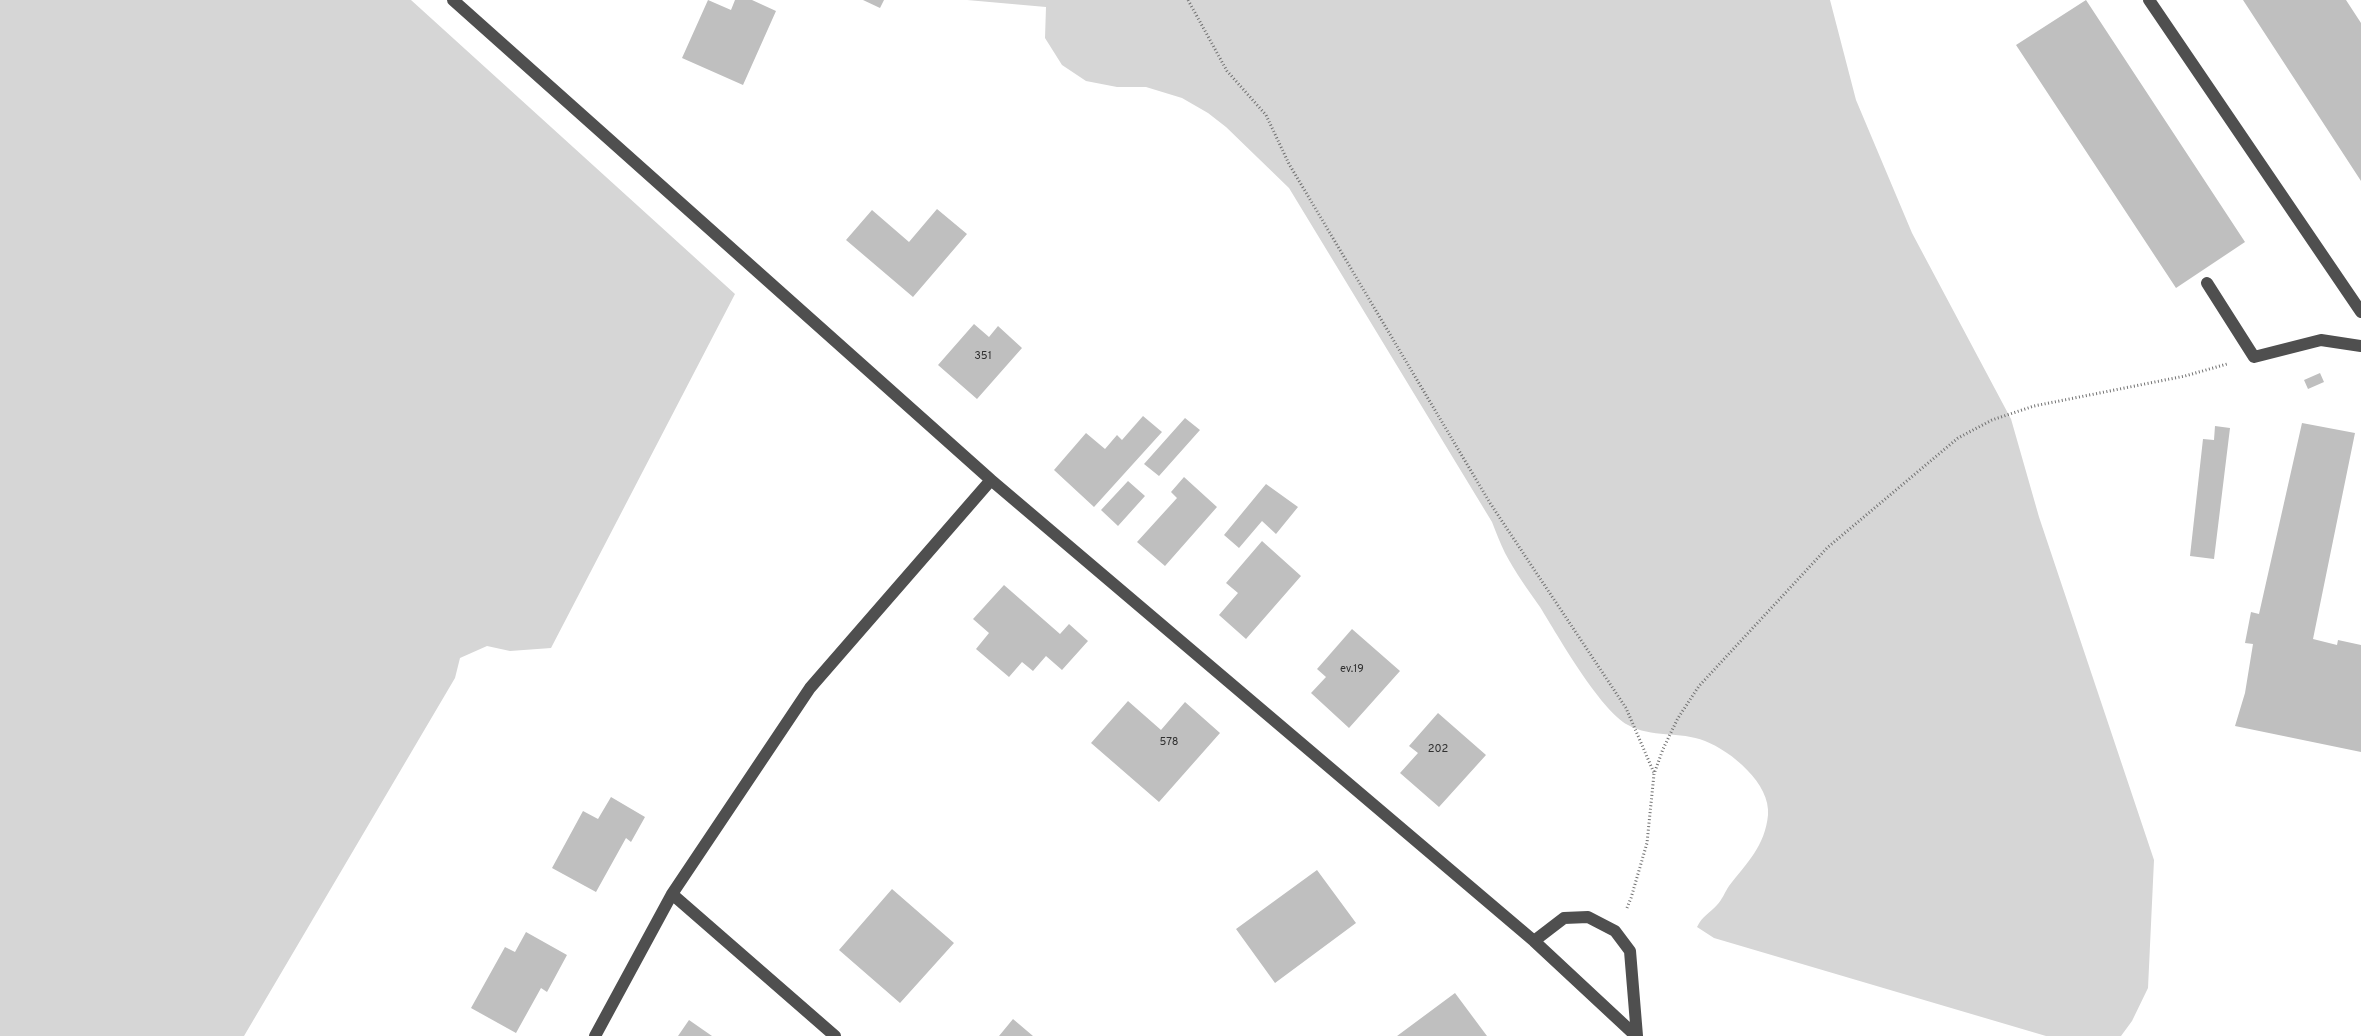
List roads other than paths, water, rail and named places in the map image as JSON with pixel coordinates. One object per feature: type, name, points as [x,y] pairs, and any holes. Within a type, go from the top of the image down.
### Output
[{"type":"street","points":[[453,0],[992,480],[1534,941],[1636,1036]]},
{"type":"street","points":[[2149,0],[2361,312]]},
{"type":"street","points":[[2207,283],[2254,357],[2321,340],[2361,346]]},
{"type":"street","points":[[595,1036],[672,894],[810,688],[992,480]]},
{"type":"street","points":[[672,894],[835,1036]]},
{"type":"street","points":[[1534,941],[1564,918],[1588,917],[1615,931],[1630,951],[1636,1036]]}]
